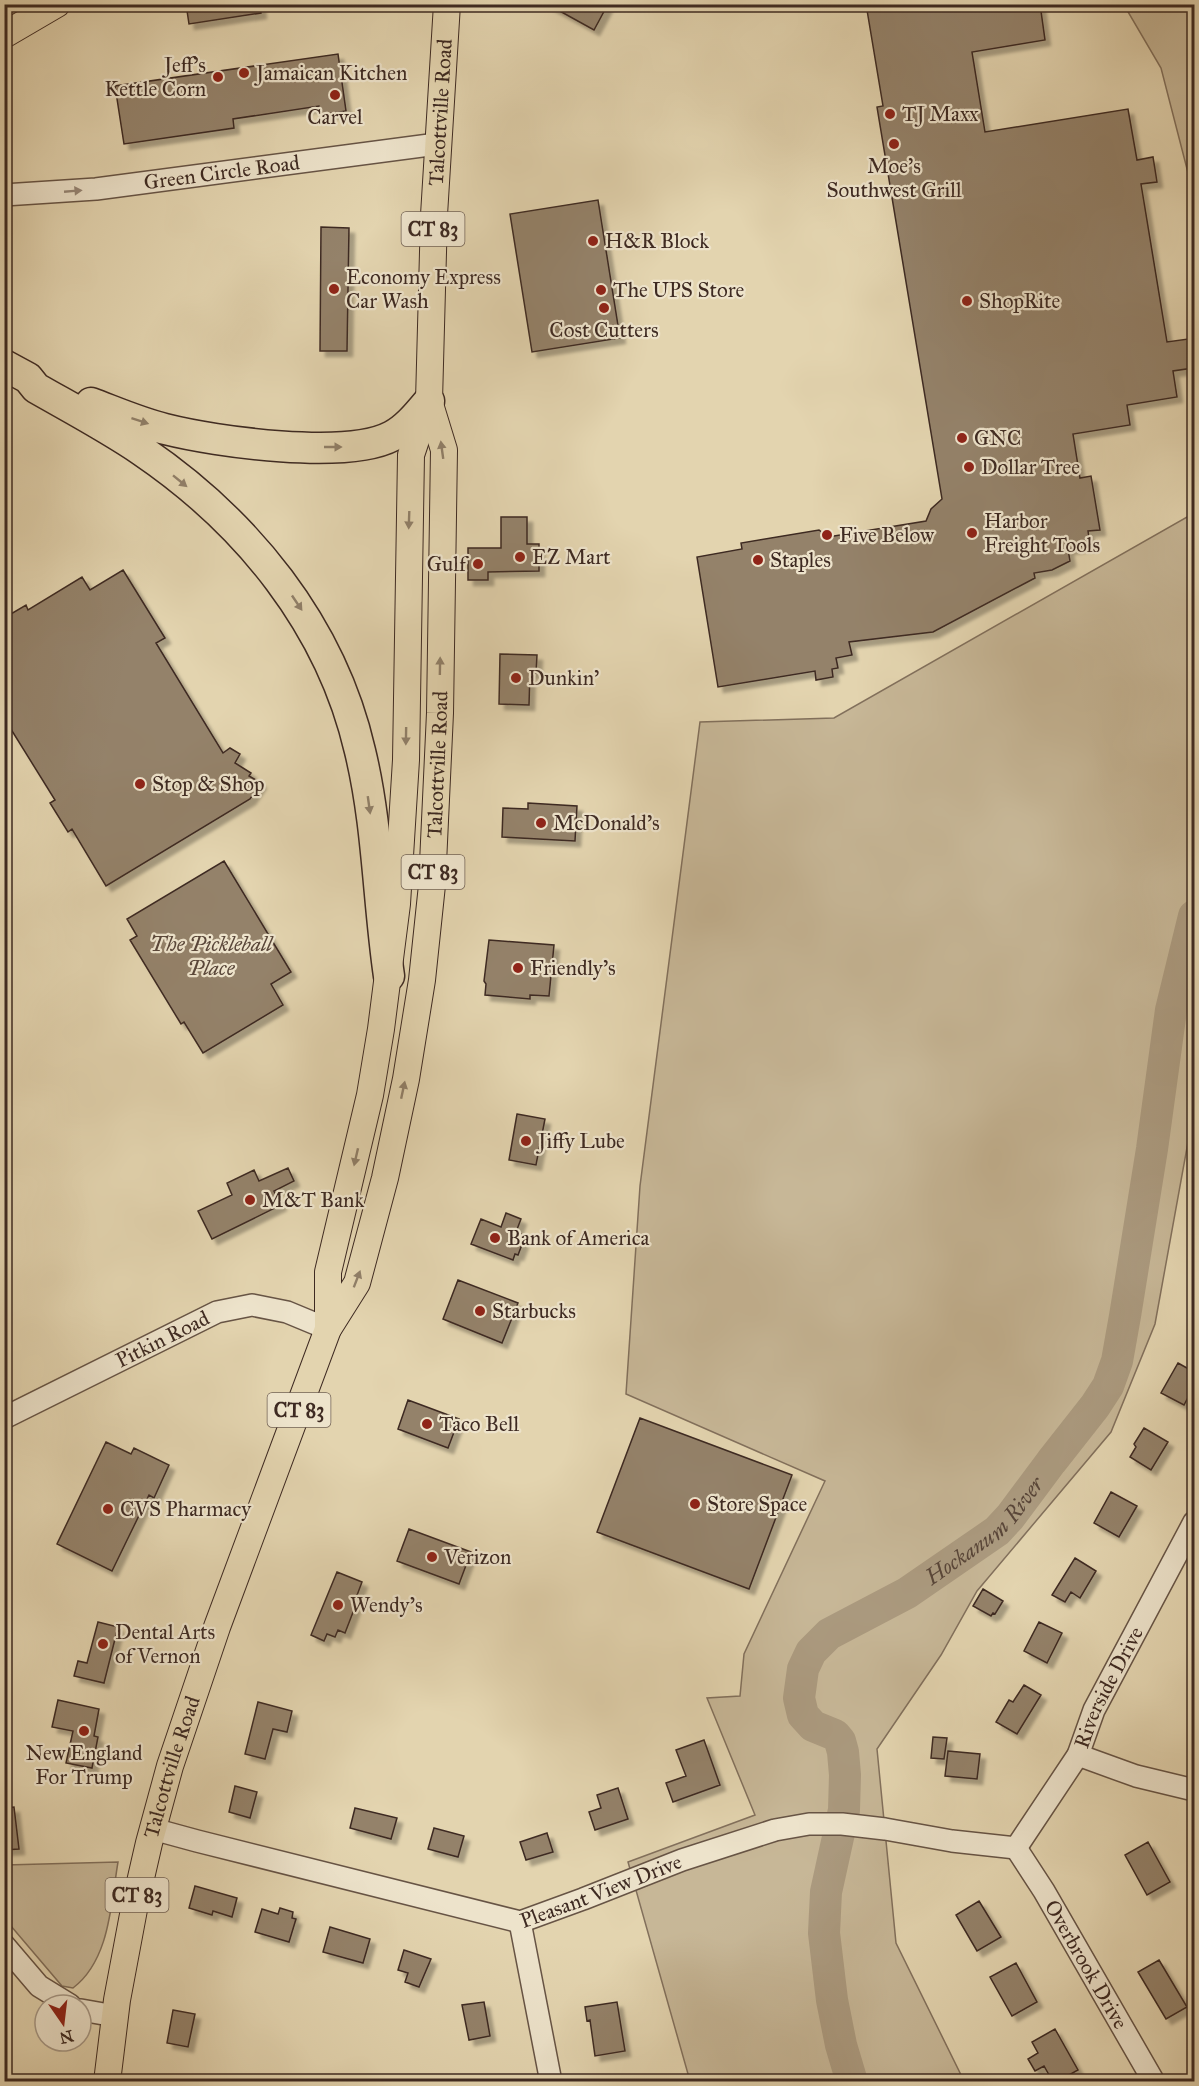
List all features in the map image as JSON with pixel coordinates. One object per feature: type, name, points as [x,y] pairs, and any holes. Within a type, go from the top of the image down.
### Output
[{"type":"highway","points":[[16,371],[40,379],[114,412],[164,429],[226,441],[272,445],[350,447],[377,442],[404,429],[429,401]]},
{"type":"highway","points":[[16,371],[36,388],[143,451],[194,492],[261,557],[305,616],[340,684],[354,724],[374,838],[389,976]]},
{"type":"main road","points":[[4,35],[30,11],[57,4]]},
{"type":"main road","name":"Talcottville Road","points":[[328,1329],[328,1272],[369,1095],[389,976],[397,904],[406,760],[411,455],[429,401],[437,144],[447,4]]},
{"type":"main road","name":"Talcottville Road","points":[[107,2082],[115,2016],[133,1916],[170,1766],[195,1690],[328,1329],[357,1283],[385,1178],[414,1032],[428,930],[435,849],[440,713],[444,450],[429,401]]},
{"type":"main road","points":[[410,480],[424,481],[443,491]]},
{"type":"main road","points":[[403,824],[418,839],[435,849]]},
{"type":"street","name":"Green Circle Road","points":[[4,195],[96,189],[437,144]]},
{"type":"street","name":"Pitkin Road","points":[[4,1418],[217,1312],[252,1305],[287,1312],[328,1329]]},
{"type":"street","name":"Riverside Drive","points":[[1016,1848],[1078,1755],[1094,1710],[1194,1522]]},
{"type":"street","points":[[1078,1755],[1136,1776],[1194,1790]]},
{"type":"street","name":"Pleasant View Drive","points":[[153,1828],[520,1922],[682,1860],[775,1830],[820,1824],[842,1824],[952,1841],[1016,1848]]},
{"type":"street","name":"Overbrook Drive","points":[[1016,1848],[1044,1891],[1154,2082]]},
{"type":"street","points":[[520,1922],[551,2082]]},
{"type":"street","points":[[4,1945],[39,1986],[50,1993]]},
{"type":"street","points":[[93,2012],[115,2016]]},
{"type":"shaded area","points":[[1124,5],[1194,5],[1194,196],[1161,68]]},
{"type":"shaded area","points":[[1194,513],[1194,1109],[1155,1324],[1111,1432],[977,1591],[941,1655],[877,1749],[896,1943],[964,2081],[690,2081],[628,1862],[755,1815],[707,1698],[740,1696],[744,1654],[825,1481],[626,1394],[640,1186],[700,722],[834,718]]},
{"type":"shaded area","points":[[118,1862],[102,1947],[95,1962],[73,1988],[62,1986],[5,1919],[5,1865]]},
{"type":"building","points":[[186,4],[260,4],[261,13],[189,24]]},
{"type":"building","points":[[547,4],[608,4],[594,30]]},
{"type":"building","points":[[866,4],[1040,4],[1045,40],[972,52],[985,132],[1128,109],[1137,160],[1153,157],[1157,182],[1141,184],[1167,342],[1188,339],[1193,368],[1173,371],[1177,397],[1127,405],[1130,425],[1073,434],[1080,478],[1091,476],[1100,530],[1088,531],[1090,545],[1068,549],[1070,561],[1052,570],[1034,573],[1035,578],[933,632],[849,642],[852,655],[836,658],[838,668],[832,669],[833,677],[816,680],[815,671],[718,687],[697,557],[742,549],[741,543],[819,530],[828,537],[926,521],[931,509],[942,499],[877,107],[883,106]]},
{"type":"building","points":[[338,54],[346,111],[321,115],[319,106],[233,119],[234,128],[124,144],[115,86]]},
{"type":"building","points":[[598,200],[620,338],[532,352],[510,214]]},
{"type":"building","name":"Economy Express Car Wash","points":[[321,227],[349,228],[347,351],[320,351]]},
{"type":"building","name":"EZ Mart","points":[[501,517],[527,517],[527,544],[539,544],[539,571],[488,572],[488,580],[468,580],[468,548],[501,548]]},
{"type":"building","points":[[123,570],[165,638],[156,643],[223,753],[230,748],[240,754],[235,763],[251,773],[249,776],[261,783],[250,799],[106,886],[72,829],[68,832],[50,803],[55,800],[4,718],[4,618],[26,605],[28,610],[82,577],[90,590]]},
{"type":"building","points":[[500,654],[537,655],[536,673],[530,673],[529,705],[499,704]]},
{"type":"building","points":[[528,803],[577,806],[575,841],[502,837],[503,808],[528,809]]},
{"type":"building","name":"The Pickleball Place","points":[[224,861],[291,972],[271,984],[283,1005],[203,1053],[184,1022],[181,1024],[130,940],[137,936],[127,919]]},
{"type":"building","name":"Friendly's","points":[[489,940],[554,945],[549,996],[530,995],[530,999],[485,995],[484,981]]},
{"type":"building","name":"Jiffy Lube","points":[[517,1114],[545,1119],[536,1165],[509,1160]]},
{"type":"building","name":"M&T Bank","points":[[288,1168],[294,1181],[274,1191],[281,1205],[212,1239],[198,1211],[232,1195],[227,1183],[254,1170],[259,1181]]},
{"type":"building","points":[[506,1213],[521,1219],[516,1232],[523,1235],[520,1241],[523,1242],[518,1255],[515,1254],[513,1260],[471,1244],[481,1219],[501,1227]]},
{"type":"building","points":[[458,1280],[518,1303],[502,1343],[443,1319]]},
{"type":"building","points":[[1178,1363],[1194,1372],[1194,1386],[1184,1405],[1161,1393]]},
{"type":"building","points":[[408,1400],[459,1419],[448,1448],[398,1429]]},
{"type":"building","name":"Store Space","points":[[640,1418],[792,1475],[749,1589],[597,1532]]},
{"type":"building","points":[[1144,1428],[1168,1442],[1151,1470],[1130,1457],[1136,1447],[1134,1444]]},
{"type":"building","name":"CVS Pharmacy","points":[[106,1442],[131,1454],[134,1448],[169,1465],[154,1498],[149,1495],[112,1571],[57,1544]]},
{"type":"building","points":[[1111,1492],[1137,1506],[1119,1537],[1094,1523]]},
{"type":"building","points":[[409,1529],[471,1552],[459,1584],[397,1561]]},
{"type":"building","points":[[1075,1558],[1096,1571],[1080,1598],[1071,1592],[1065,1602],[1052,1595]]},
{"type":"building","points":[[337,1572],[362,1582],[345,1633],[338,1630],[335,1637],[327,1634],[324,1641],[311,1635]]},
{"type":"building","points":[[983,1589],[1003,1601],[995,1614],[991,1616],[973,1606]]},
{"type":"building","name":"Dental Arts of Vernon","points":[[98,1622],[118,1627],[104,1683],[74,1676],[78,1661],[87,1663]]},
{"type":"building","points":[[1039,1622],[1062,1633],[1047,1663],[1024,1651]]},
{"type":"building","points":[[1024,1685],[1041,1695],[1017,1734],[996,1722],[1009,1700],[1013,1702]]},
{"type":"building","points":[[58,1700],[99,1709],[94,1736],[98,1737],[92,1768],[66,1763],[73,1731],[52,1727]]},
{"type":"building","points":[[258,1702],[292,1711],[287,1732],[273,1729],[265,1759],[245,1754]]},
{"type":"building","points":[[933,1737],[947,1738],[944,1759],[931,1758]]},
{"type":"building","points":[[704,1740],[720,1785],[673,1802],[666,1783],[686,1776],[676,1750]]},
{"type":"building","points":[[948,1751],[980,1754],[977,1779],[945,1776]]},
{"type":"building","points":[[235,1786],[257,1792],[250,1818],[229,1812]]},
{"type":"building","points":[[618,1788],[628,1819],[595,1830],[589,1812],[601,1808],[597,1795]]},
{"type":"building","points":[[14,1807],[19,1849],[4,1850],[4,1808]]},
{"type":"building","points":[[355,1808],[397,1818],[391,1839],[350,1828]]},
{"type":"building","points":[[434,1828],[464,1836],[458,1857],[428,1849]]},
{"type":"building","points":[[547,1833],[553,1852],[526,1860],[520,1842]]},
{"type":"building","points":[[1148,1842],[1170,1882],[1147,1895],[1125,1855]]},
{"type":"building","points":[[195,1886],[237,1898],[232,1917],[213,1911],[212,1915],[189,1908]]},
{"type":"building","points":[[979,1901],[1001,1937],[977,1951],[956,1915]]},
{"type":"building","points":[[280,1908],[293,1912],[292,1918],[296,1919],[289,1942],[255,1932],[262,1909],[278,1914]]},
{"type":"building","points":[[330,1927],[370,1939],[363,1963],[323,1952]]},
{"type":"building","points":[[404,1950],[431,1959],[419,1987],[405,1982],[408,1973],[398,1970]]},
{"type":"building","points":[[1159,1960],[1187,2007],[1166,2019],[1138,1972]]},
{"type":"building","points":[[1016,1963],[1037,2002],[1012,2016],[990,1977]]},
{"type":"building","points":[[484,2002],[490,2036],[469,2040],[462,2005]]},
{"type":"building","points":[[617,2002],[625,2051],[595,2056],[590,2020],[587,2021],[585,2007]]},
{"type":"building","points":[[173,2010],[195,2014],[188,2047],[167,2043]]},
{"type":"building","points":[[1055,2029],[1078,2070],[1067,2076],[1070,2082],[1053,2082],[1044,2066],[1035,2071],[1028,2059],[1038,2053],[1032,2042]]},
{"type":"waterway","name":"Hockanum River","points":[[852,2082],[841,2045],[832,2000],[824,1933],[826,1892],[844,1810],[843,1752],[840,1741],[835,1735],[813,1726],[803,1715],[799,1698],[803,1669],[811,1652],[829,1634],[907,1593],[997,1531],[1095,1406],[1108,1386],[1117,1361],[1125,1316],[1152,1149],[1171,1010],[1194,916]]},
{"type":"place","name":"Jamaican Kitchen","points":[[244,73]]},
{"type":"place","name":"Jeff's Kettle Corn","points":[[218,77]]},
{"type":"place","name":"Carvel","points":[[335,95]]},
{"type":"place","name":"TJ Maxx","points":[[890,114]]},
{"type":"place","name":"Moe's Southwest Grill","points":[[894,144]]},
{"type":"place","name":"H&R Block","points":[[593,241]]},
{"type":"place","name":"Economy Express Car Wash","points":[[334,289]]},
{"type":"place","name":"The UPS Store","points":[[601,290]]},
{"type":"place","name":"ShopRite","points":[[967,301]]},
{"type":"place","name":"Cost Cutters","points":[[604,308]]},
{"type":"place","name":"GNC","points":[[962,438]]},
{"type":"place","name":"Dollar Tree","points":[[969,467]]},
{"type":"place","name":"Harbor Freight Tools","points":[[972,533]]},
{"type":"place","name":"Five Below","points":[[827,535]]},
{"type":"place","name":"EZ Mart","points":[[520,557]]},
{"type":"place","name":"Staples","points":[[758,560]]},
{"type":"place","name":"Gulf","points":[[478,564]]},
{"type":"place","name":"Dunkin'","points":[[516,678]]},
{"type":"place","name":"Stop & Shop","points":[[140,784]]},
{"type":"place","name":"McDonald's","points":[[541,823]]},
{"type":"place","name":"Friendly's","points":[[518,968]]},
{"type":"place","name":"Jiffy Lube","points":[[526,1141]]},
{"type":"place","name":"M&T Bank","points":[[250,1200]]},
{"type":"place","name":"Bank of America","points":[[495,1238]]},
{"type":"place","name":"Starbucks","points":[[480,1311]]},
{"type":"place","name":"Taco Bell","points":[[427,1424]]},
{"type":"place","name":"Store Space","points":[[695,1504]]},
{"type":"place","name":"CVS Pharmacy","points":[[108,1509]]},
{"type":"place","name":"Verizon","points":[[432,1557]]},
{"type":"place","name":"Wendy's","points":[[338,1605]]},
{"type":"place","name":"Dental Arts of Vernon","points":[[103,1644]]},
{"type":"place","name":"New England For Trump","points":[[84,1731]]}]
